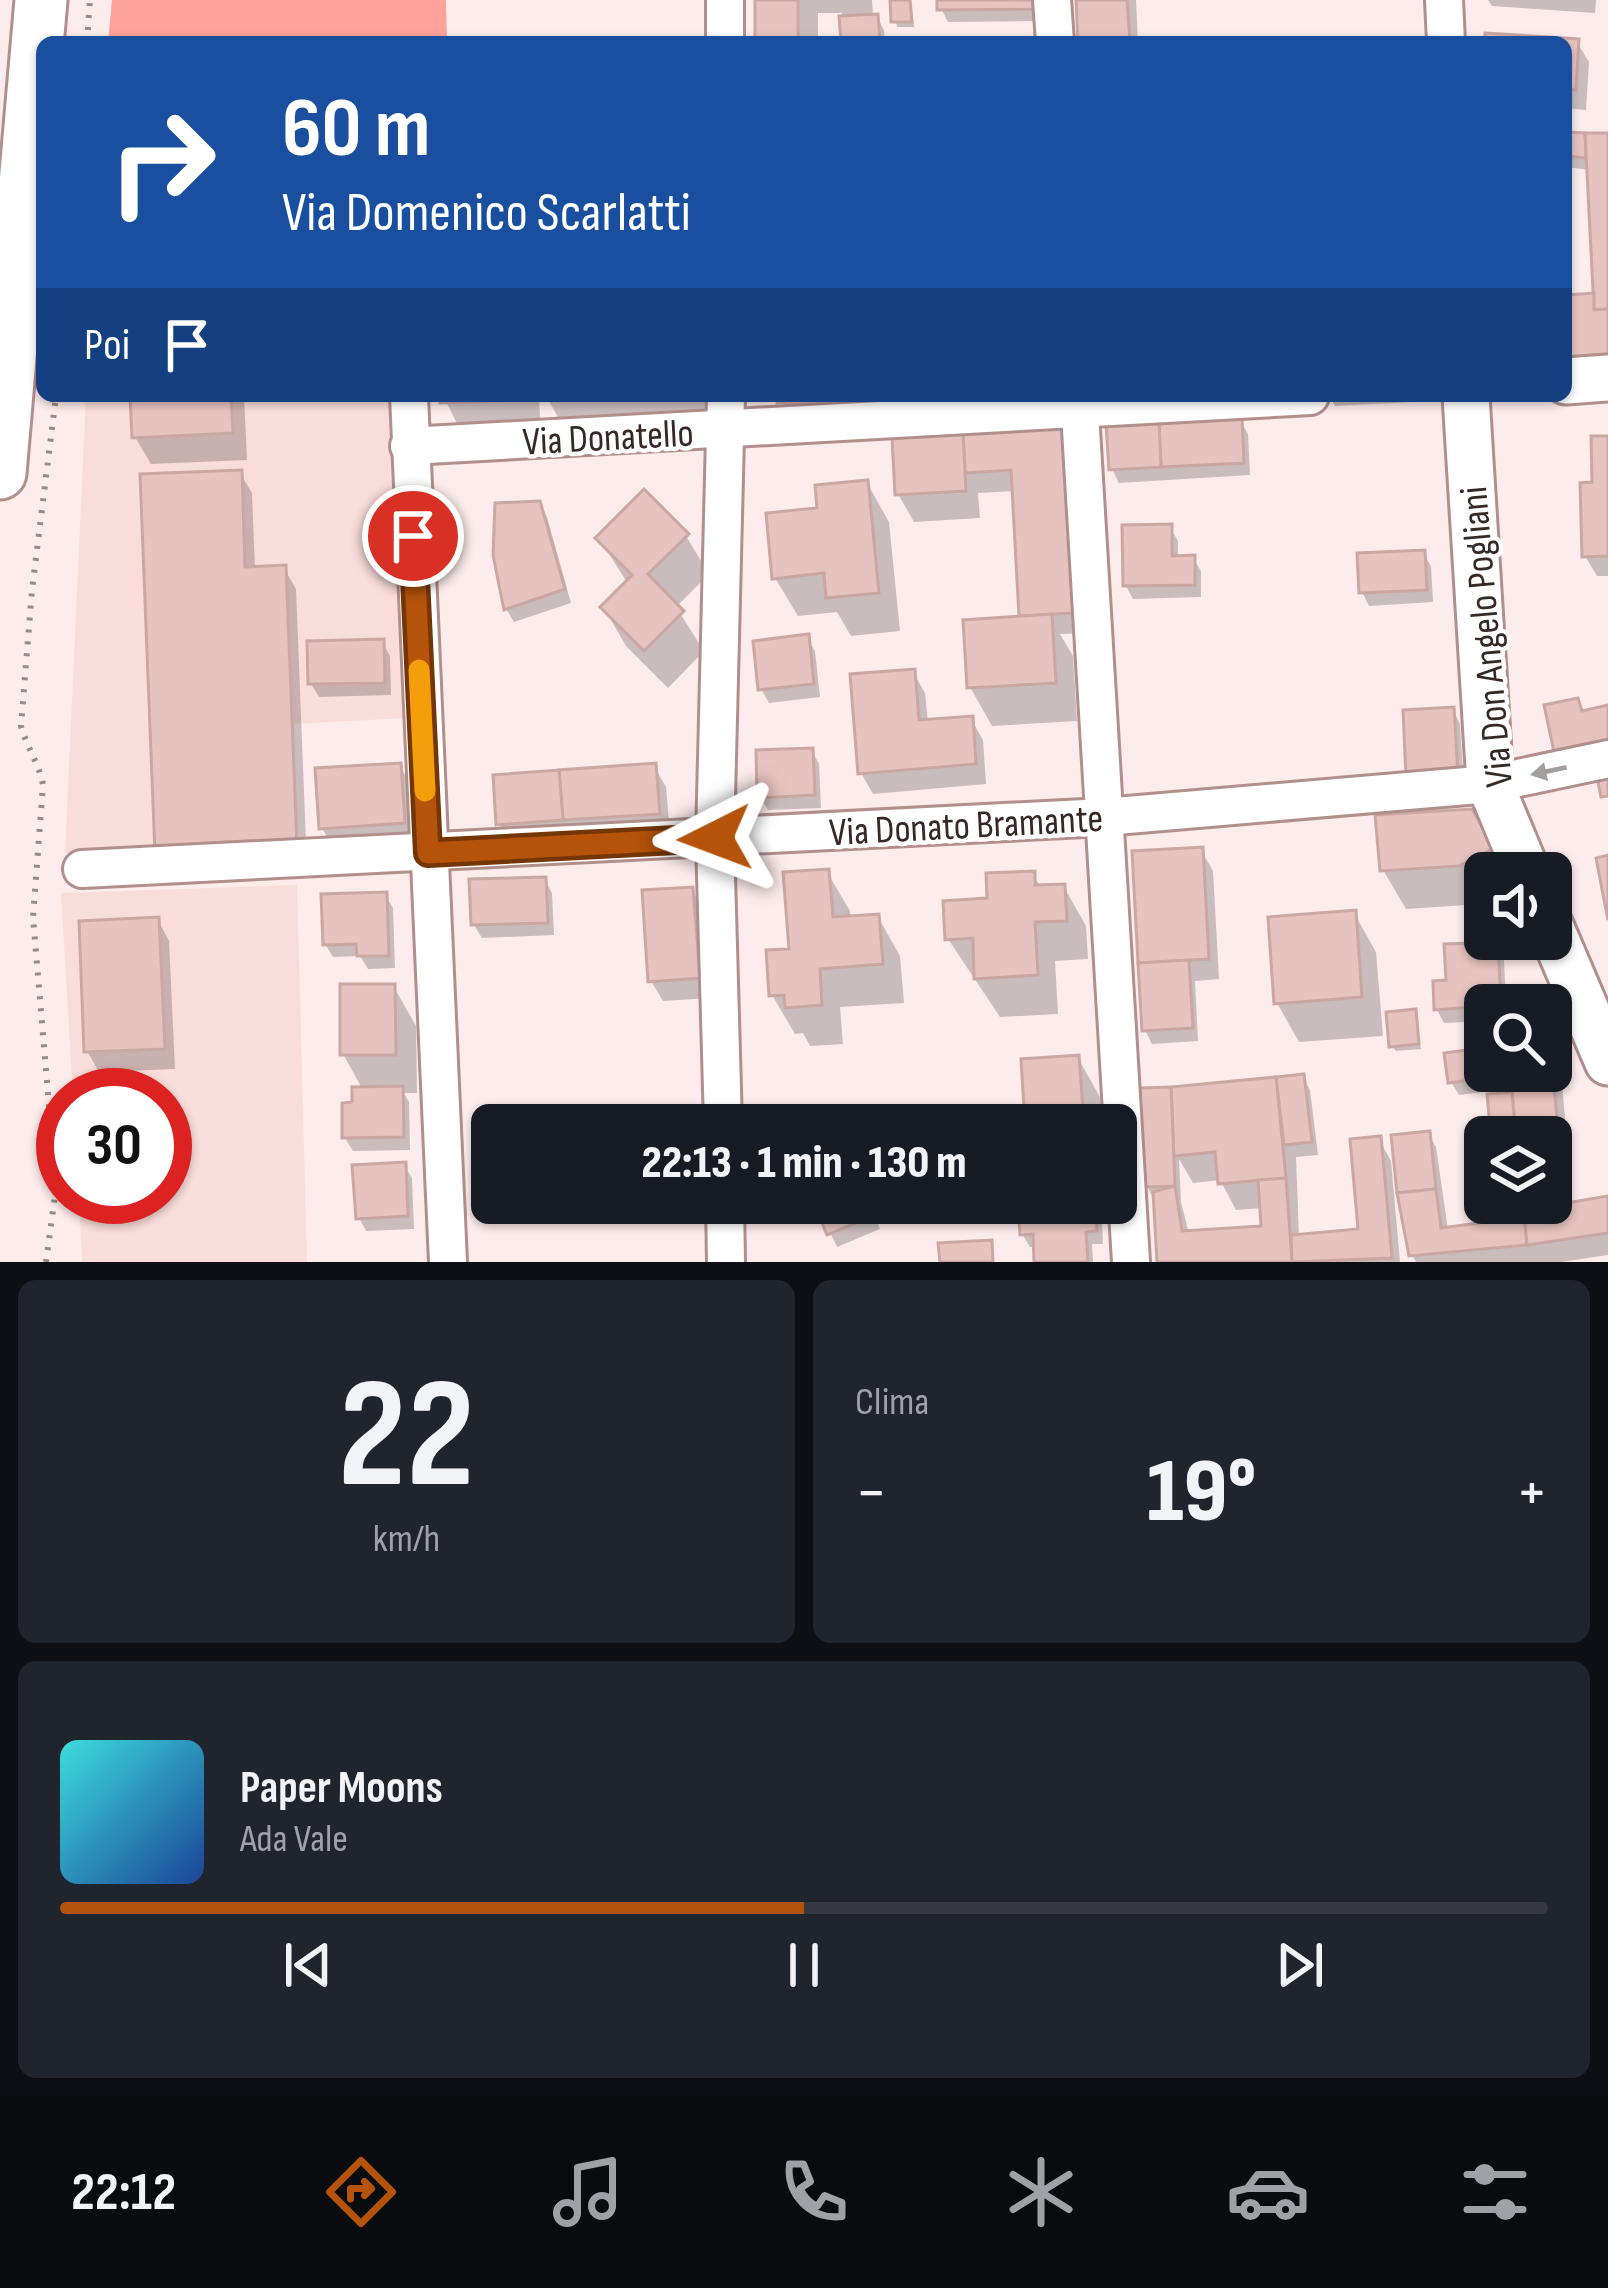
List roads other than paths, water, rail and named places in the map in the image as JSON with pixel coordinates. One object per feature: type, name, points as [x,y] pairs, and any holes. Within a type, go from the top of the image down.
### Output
[{"type":"main road","points":[[38,36],[41,0]]},
{"type":"main road","points":[[0,473],[36,58]]},
{"type":"street","points":[[725,0],[725,36]]},
{"type":"street","points":[[1052,0],[1055,36]]},
{"type":"street","points":[[1444,0],[1446,36]]},
{"type":"street","points":[[1572,381],[1608,378]]},
{"type":"street","points":[[409,402],[448,1262]]},
{"type":"street","points":[[1079,402],[1131,1262]]},
{"type":"street","name":"Via Donatello","points":[[409,446],[726,413],[1079,402]]},
{"type":"street","name":"Via Don Angelo Pogliani","points":[[1466,402],[1490,784],[1518,852]]},
{"type":"street","points":[[722,1104],[715,838],[726,413]]},
{"type":"street","name":"Via Donato Bramante","points":[[82,869],[1104,817],[1490,784],[1608,759]]},
{"type":"street","points":[[1565,960],[1608,1062]]},
{"type":"street","points":[[725,1224],[726,1262]]}]
